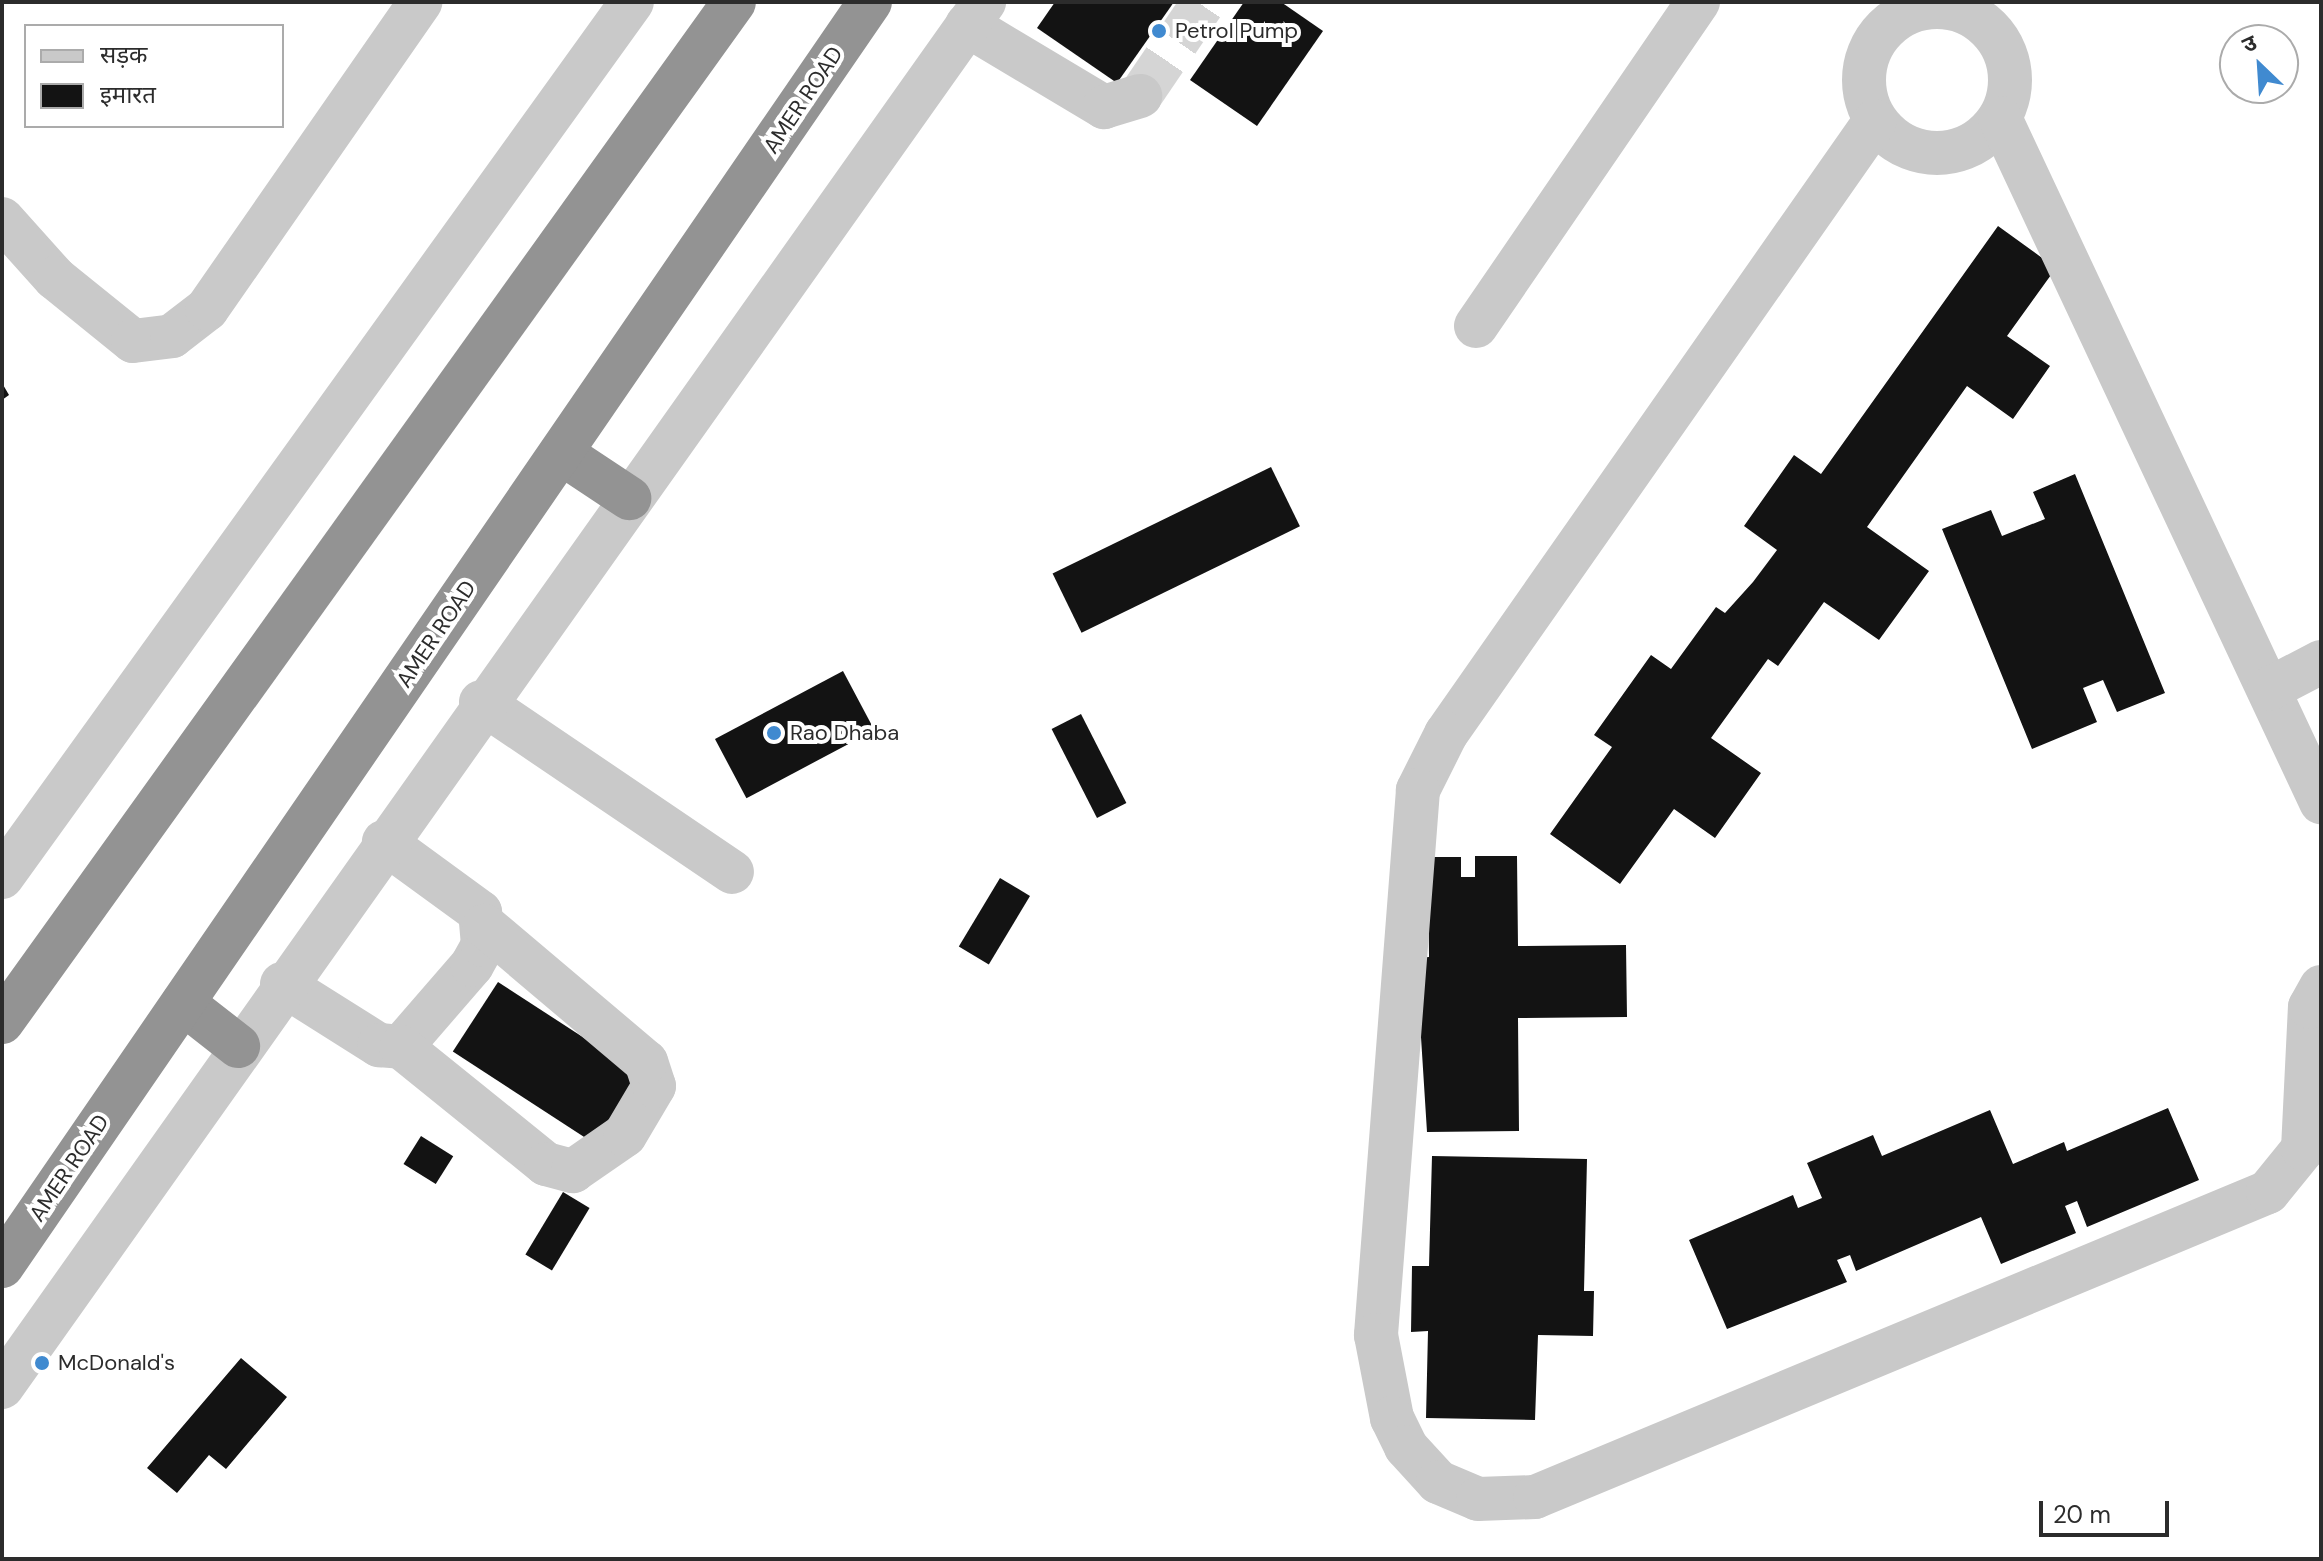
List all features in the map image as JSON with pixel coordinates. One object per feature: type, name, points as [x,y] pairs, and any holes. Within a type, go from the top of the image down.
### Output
[{"type":"highway","points":[[2,1022],[734,2]]},
{"type":"highway","name":"AMER ROAD","points":[[2,1266],[870,2]]},
{"type":"highway","points":[[561,453],[629,498]]},
{"type":"highway","points":[[183,1003],[238,1046]]},
{"type":"street","points":[[2,219],[55,278],[133,341],[172,336],[207,309],[420,2]]},
{"type":"street","points":[[2,877],[632,2]]},
{"type":"street","points":[[1476,326],[1698,2]]},
{"type":"street","points":[[1906,7],[1954,10],[1993,33],[2010,74],[2000,118],[1962,149],[1938,154],[1891,139],[1875,121],[1864,67],[1880,34],[1906,7]]},
{"type":"street","points":[[2,1387],[481,702],[976,14],[1104,107],[1140,96]]},
{"type":"street","points":[[2000,118],[2321,802]]},
{"type":"street","points":[[1875,121],[1446,734],[1418,790],[1376,1335],[1392,1418],[1406,1447],[1438,1482],[1478,1499],[1535,1497],[2268,1192],[2303,1149],[2310,1007],[2321,987]]},
{"type":"street","points":[[2269,689],[2321,662]]},
{"type":"street","points":[[481,702],[732,872]]},
{"type":"street","points":[[282,984],[379,1045],[401,1047],[546,1164],[573,1171],[625,1135],[654,1086],[646,1062],[485,926],[468,899],[384,842]]},
{"type":"street","points":[[401,1047],[472,965],[485,926]]},
{"type":"building","points":[[1055,2],[1174,2],[1117,83],[1037,28]]},
{"type":"building","points":[[1244,2],[1281,2],[1323,31],[1257,126],[1190,80]]},
{"type":"building","points":[[1998,226],[2056,268],[2007,336],[2050,366],[2013,419],[1967,386],[1867,527],[1929,571],[1879,640],[1824,602],[1778,666],[1768,659],[1711,738],[1761,773],[1715,838],[1674,809],[1620,884],[1550,834],[1612,747],[1594,735],[1651,655],[1671,669],[1716,607],[1725,613],[1753,582],[1777,550],[1744,526],[1794,455],[1821,474]]},
{"type":"building","points":[[2,383],[9,395],[2,400]]},
{"type":"building","points":[[1271,467],[1300,526],[1082,633],[1053,574]]},
{"type":"building","points":[[2075,474],[2165,693],[2117,712],[2103,680],[2083,688],[2097,722],[2032,749],[1942,529],[1991,510],[2002,536],[2045,519],[2033,492]]},
{"type":"building","points":[[843,671],[874,730],[746,798],[715,739]]},
{"type":"building","points":[[1081,714],[1126,803],[1097,818],[1052,729]]},
{"type":"building","points":[[1475,856],[1517,856],[1518,946],[1626,945],[1627,1017],[1518,1018],[1519,1131],[1427,1132],[1416,958],[1429,957],[1428,857],[1461,857],[1461,877],[1475,877]]},
{"type":"building","points":[[1000,878],[1030,896],[989,965],[959,947]]},
{"type":"building","points":[[498,982],[640,1074],[595,1144],[453,1052]]},
{"type":"building","points":[[2168,1108],[2199,1180],[2087,1227],[2077,1201],[2065,1206],[2076,1233],[2001,1264],[1981,1217],[1856,1271],[1850,1255],[1837,1260],[1847,1282],[1727,1329],[1689,1240],[1793,1195],[1798,1208],[1822,1198],[1807,1163],[1873,1135],[1882,1156],[1990,1110],[2013,1164],[2064,1142],[2067,1151]]},
{"type":"building","points":[[421,1136],[453,1156],[436,1184],[404,1164]]},
{"type":"building","points":[[1432,1156],[1587,1159],[1584,1291],[1594,1291],[1593,1336],[1538,1335],[1535,1420],[1426,1418],[1428,1331],[1411,1332],[1412,1266],[1429,1266]]},
{"type":"building","points":[[563,1192],[590,1208],[552,1271],[525,1255]]},
{"type":"building","points":[[241,1358],[287,1397],[226,1469],[209,1455],[177,1493],[147,1468]]},
{"type":"tunnel","points":[[1140,96],[1204,2]]},
{"type":"place","name":"Petrol Pump","points":[[1159,31]]},
{"type":"place","name":"Rao Dhaba","points":[[774,733]]},
{"type":"place","name":"McDonald's","points":[[42,1363]]}]
